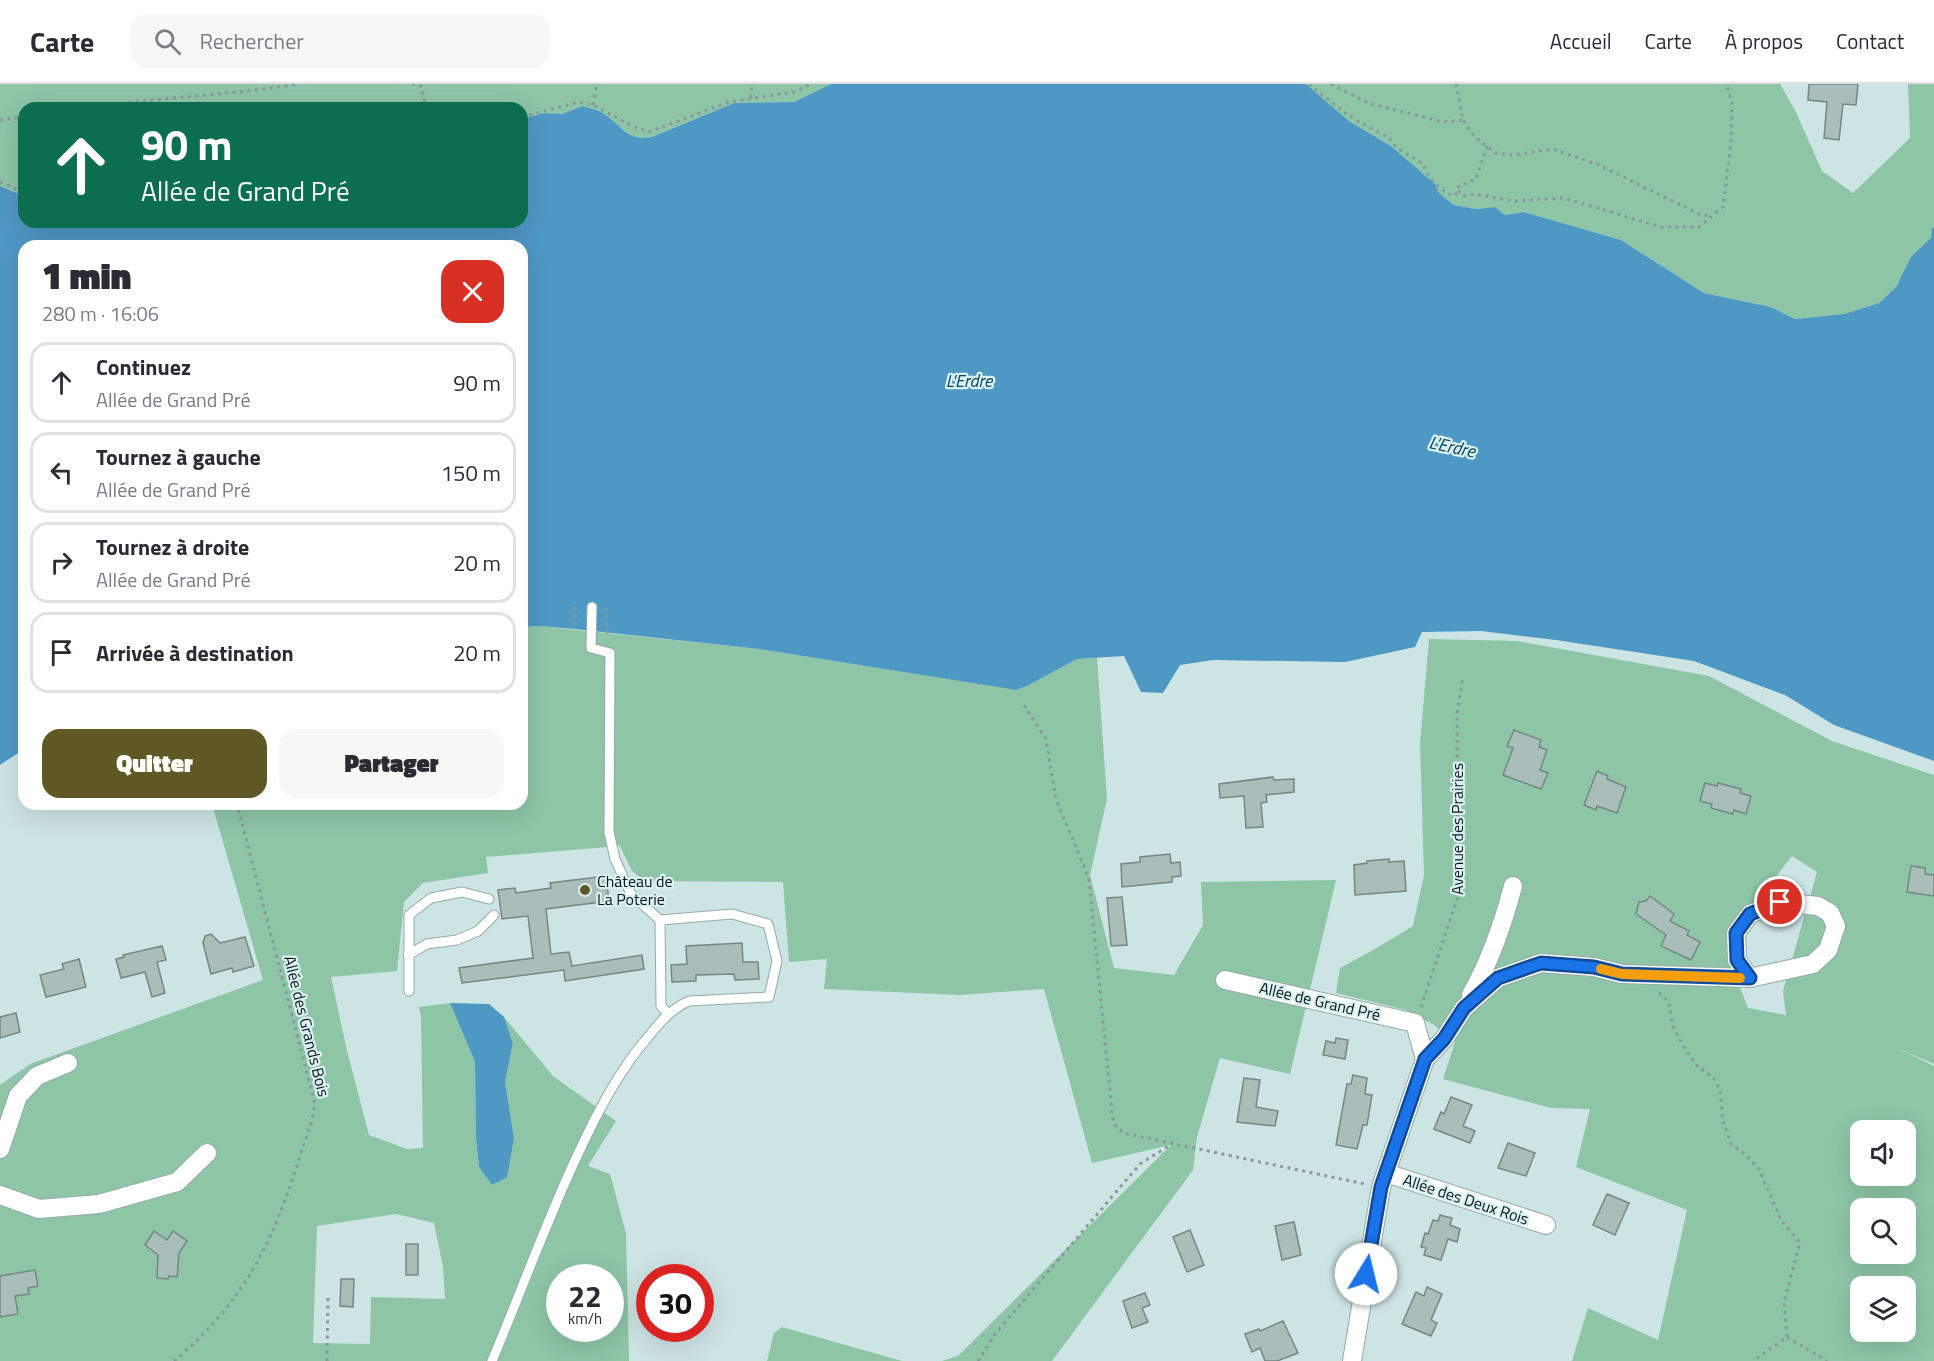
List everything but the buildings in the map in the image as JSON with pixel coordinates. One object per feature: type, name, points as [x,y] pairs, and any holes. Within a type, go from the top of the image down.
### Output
[{"type":"street","points":[[1352,1361],[1383,1180],[1425,1059],[1444,1039],[1482,976],[1504,920],[1513,886]]},
{"type":"street","points":[[1464,1008],[1498,978],[1541,963],[1594,967],[1622,974],[1750,978],[1813,964],[1828,950],[1836,926],[1830,913],[1818,906],[1780,902],[1750,914],[1736,933],[1737,960],[1750,978]]},
{"type":"street","name":"Allée de Grand Pré","points":[[1225,980],[1415,1023]]},
{"type":"street","points":[[1415,1023],[1425,1059]]},
{"type":"street","points":[[0,1149],[18,1096],[38,1076],[68,1063]]},
{"type":"street","points":[[0,1195],[39,1209],[99,1204],[177,1182],[207,1153]]},
{"type":"street","name":"Allée des Deux Rois","points":[[1383,1180],[1546,1225]]},
{"type":"lane","points":[[492,1361],[543,1232],[588,1132],[630,1060],[668,1014],[689,1001],[769,997],[777,961],[768,924],[732,914],[660,920],[631,894],[615,859],[609,832],[610,653],[591,648],[592,607]]},
{"type":"lane","points":[[410,991],[409,915],[431,898],[462,892],[489,899]]},
{"type":"lane","points":[[408,955],[427,944],[457,940],[478,931],[494,915]]},
{"type":"lane","points":[[660,920],[661,1006],[668,1014]]},
{"type":"path","points":[[132,102],[299,84]]},
{"type":"path","points":[[412,84],[421,86],[425,102]]},
{"type":"path","points":[[592,105],[597,84]]},
{"type":"path","points":[[751,98],[752,84]]},
{"type":"path","points":[[528,115],[578,102],[592,105],[633,127],[650,132],[729,102],[794,92],[811,84]]},
{"type":"path","points":[[1309,84],[1341,110],[1388,137],[1397,148],[1423,164],[1425,171],[1438,186],[1454,196],[1459,191]]},
{"type":"path","points":[[1331,84],[1368,103],[1443,122],[1463,120]]},
{"type":"path","points":[[1456,84],[1463,120],[1474,136],[1495,153],[1513,155],[1553,149],[1599,165],[1701,215],[1714,216]]},
{"type":"path","points":[[1487,146],[1476,179],[1456,188],[1463,196],[1474,194],[1514,201],[1564,198],[1661,227],[1699,227],[1723,207],[1731,142],[1732,102],[1726,84]]},
{"type":"path","points":[[0,120],[18,118]]},
{"type":"path","points":[[0,182],[18,190]]},
{"type":"path","points":[[575,607],[576,629]]},
{"type":"path","points":[[606,608],[607,633]]},
{"type":"path","name":"Avenue des Prairies","points":[[1415,1023],[1458,896],[1457,716],[1463,676]]},
{"type":"path","points":[[1024,705],[1046,739],[1056,799],[1089,879],[1113,1122],[1123,1132],[1172,1144],[1383,1180]]},
{"type":"path","name":"Allée des Grands Bois","points":[[174,1361],[220,1317],[259,1261],[290,1191],[313,1122],[315,1104],[239,810]]},
{"type":"path","points":[[1653,990],[1663,995],[1669,1004],[1673,1026],[1683,1046],[1698,1067],[1713,1077],[1720,1090],[1723,1121],[1731,1144],[1745,1154],[1759,1169],[1781,1220],[1800,1243],[1784,1302],[1787,1337]]},
{"type":"path","points":[[978,1361],[994,1334],[1140,1164],[1172,1144]]},
{"type":"path","points":[[327,1361],[328,1296]]},
{"type":"path","points":[[1753,1361],[1787,1337]]},
{"type":"path","points":[[1787,1337],[1827,1361]]},
{"type":"green space","points":[[0,84],[831,84],[794,102],[734,103],[652,137],[643,138],[629,134],[601,112],[582,106],[562,114],[544,113],[528,117],[528,102],[18,102],[18,194],[0,186]]},
{"type":"green space","points":[[1306,84],[1780,84],[1795,110],[1822,171],[1853,193],[1910,138],[1908,84],[1934,84],[1934,228],[1932,238],[1911,258],[1896,287],[1879,303],[1844,314],[1795,319],[1771,307],[1704,293],[1621,240],[1524,212],[1505,215],[1495,207],[1476,209],[1454,205],[1439,193],[1435,184],[1391,146],[1349,121]]},
{"type":"green space","points":[[528,627],[759,649],[1016,690],[1077,659],[1097,658],[1107,799],[1090,875],[1114,968],[1174,975],[1203,925],[1201,882],[1336,880],[1290,1074],[1220,1058],[1197,1137],[1193,1170],[1052,1361],[942,1361],[958,1356],[1171,1145],[1092,1163],[1044,989],[960,995],[824,989],[827,959],[789,962],[783,882],[645,881],[632,871],[620,846],[486,857],[488,873],[423,883],[404,902],[397,971],[331,977],[369,1135],[407,1149],[423,1148],[419,1007],[450,1003],[475,1062],[476,1139],[479,1167],[492,1185],[514,1138],[505,1082],[513,1043],[504,1017],[553,1076],[616,1121],[588,1166],[610,1174],[626,1233],[629,1361],[0,1361],[0,1085],[30,1064],[263,980],[214,810],[528,810]],"holes":[[[396,1214],[434,1223],[443,1267],[445,1299],[371,1297],[370,1344],[313,1343],[317,1226]]]},
{"type":"green space","points":[[1429,639],[1517,641],[1709,676],[1832,741],[1934,775],[1934,1064],[1899,1049],[1934,1066],[1934,1361],[1572,1361],[1588,1308],[1658,1340],[1687,1210],[1576,1167],[1590,1109],[1551,1108],[1443,1079],[1455,1042],[1434,1025],[1406,1010],[1336,993],[1340,968],[1413,926],[1424,875],[1420,743]],"holes":[[[1792,856],[1817,872],[1783,991],[1786,1015],[1748,1008],[1739,985],[1750,910]]]},
{"type":"green space","points":[[782,1327],[902,1361],[767,1361],[774,1333]]},
{"type":"water","name":"L'Erdre","points":[[831,84],[1306,84],[1349,121],[1391,146],[1435,184],[1439,193],[1454,205],[1476,209],[1495,207],[1505,215],[1524,212],[1621,240],[1704,293],[1771,307],[1795,319],[1844,314],[1879,303],[1896,287],[1911,257],[1931,238],[1932,228],[1934,228],[1934,761],[1834,725],[1785,695],[1694,661],[1481,631],[1422,632],[1415,647],[1345,662],[1213,660],[1180,665],[1163,693],[1141,692],[1124,656],[1077,659],[1016,690],[759,649],[575,629],[528,627],[528,240],[18,240],[18,753],[0,765],[0,186],[18,194],[18,228],[528,228],[528,117],[544,113],[562,114],[582,106],[601,112],[624,131],[635,137],[643,138],[652,137],[734,103],[794,102]]},
{"type":"water","points":[[450,1003],[489,1004],[504,1017],[513,1043],[505,1082],[514,1138],[507,1177],[492,1185],[479,1167],[476,1139],[475,1062]]},
{"type":"slow traffic","points":[[1601,969],[1622,974],[1740,978]]},
{"type":"place","name":"Château de La Poterie","points":[[585,890]]},
{"type":"route","points":[[1366,1274],[1381,1187],[1425,1059],[1444,1039],[1464,1008],[1498,978],[1541,963],[1594,967],[1622,974],[1750,978],[1737,960],[1736,933],[1750,914],[1780,902]]}]
